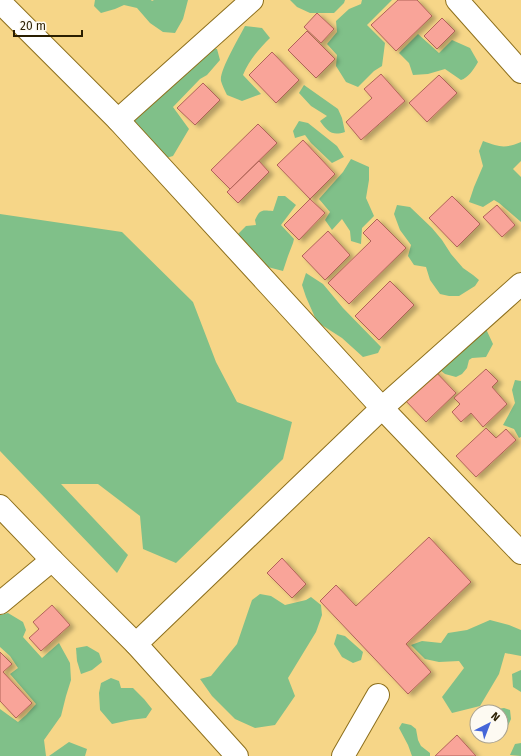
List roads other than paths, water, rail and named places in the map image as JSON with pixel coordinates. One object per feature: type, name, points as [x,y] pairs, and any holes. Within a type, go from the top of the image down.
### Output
[{"type":"street","points":[[118,120],[252,0]]},
{"type":"street","points":[[457,0],[521,72]]},
{"type":"street","points":[[0,2],[118,120],[382,408],[521,553]]},
{"type":"street","points":[[136,644],[382,408],[521,284]]},
{"type":"street","points":[[0,506],[136,644],[233,755]]},
{"type":"street","points":[[0,603],[52,560]]},
{"type":"street","points":[[343,756],[378,695]]}]
